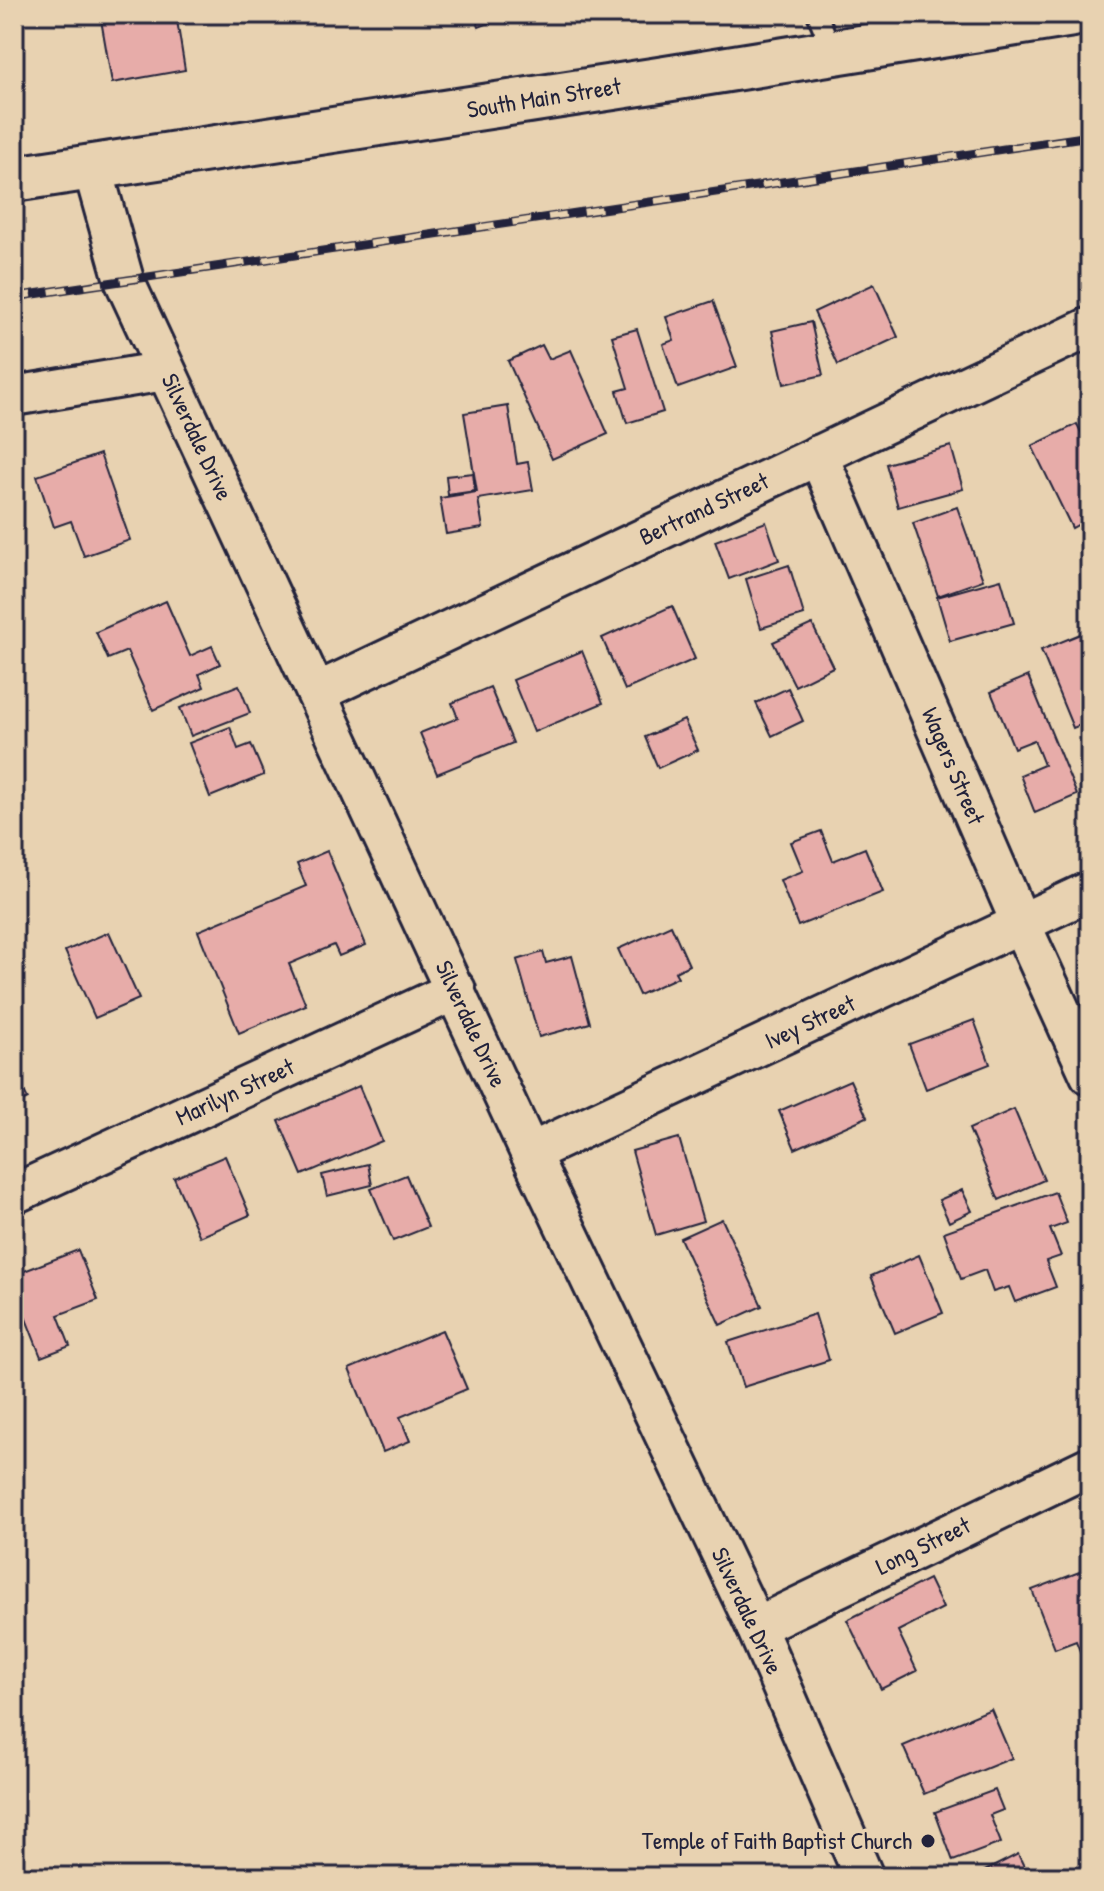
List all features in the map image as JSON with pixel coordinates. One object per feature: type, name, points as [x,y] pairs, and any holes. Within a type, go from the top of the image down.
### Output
[{"type":"street","name":"South Main Street","points":[[14,179],[825,33],[912,33],[1073,14]]},
{"type":"street","name":"Silverdale Drive","points":[[92,166],[124,280],[165,371],[318,692],[530,1153],[756,1627],[864,1877]]},
{"type":"street","name":"Bertrand Street","points":[[318,692],[1090,327]]},
{"type":"street","points":[[14,396],[165,371]]},
{"type":"street","name":"Wagers Street","points":[[818,455],[1021,924],[1090,1075]]},
{"type":"street","name":"Ivey Street","points":[[530,1153],[1090,891]]},
{"type":"street","name":"Marilyn Street","points":[[14,1194],[456,990]]},
{"type":"street","name":"Long Street","points":[[756,1627],[1090,1466]]},
{"type":"building","points":[[100,14],[176,14],[185,70],[112,83]]},
{"type":"building","points":[[474,14],[512,14],[479,27]]},
{"type":"building","points":[[874,284],[898,337],[838,365],[814,312]]},
{"type":"building","points":[[713,301],[737,367],[678,388],[663,344],[674,340],[666,317]]},
{"type":"building","points":[[811,322],[823,375],[784,384],[772,331]]},
{"type":"building","points":[[637,329],[663,412],[627,423],[617,391],[628,388],[612,336]]},
{"type":"building","points":[[542,345],[549,359],[571,350],[608,434],[552,459],[508,361]]},
{"type":"building","points":[[508,406],[517,464],[528,462],[533,490],[478,499],[483,528],[446,534],[440,498],[477,492],[464,413]]},
{"type":"building","points":[[1077,424],[1090,450],[1090,518],[1072,528],[1032,446]]},
{"type":"building","points":[[951,446],[963,489],[898,507],[886,464]]},
{"type":"building","points":[[100,454],[130,540],[84,556],[71,521],[54,527],[37,476]]},
{"type":"building","points":[[473,473],[475,491],[448,495],[446,476]]},
{"type":"building","points":[[957,507],[983,580],[938,596],[913,523]]},
{"type":"building","points":[[766,522],[779,560],[729,579],[715,541]]},
{"type":"building","points":[[789,565],[804,615],[761,628],[746,579]]},
{"type":"building","points":[[1001,579],[1014,623],[950,641],[937,597]]},
{"type":"building","points":[[166,601],[190,656],[212,646],[220,664],[199,674],[204,687],[153,710],[127,651],[108,659],[96,632]]},
{"type":"building","points":[[672,606],[695,659],[625,690],[602,638]]},
{"type":"building","points":[[812,624],[833,667],[795,686],[773,642]]},
{"type":"building","points":[[1090,630],[1090,721],[1073,728],[1041,650]]},
{"type":"building","points":[[582,651],[603,703],[534,732],[513,680]]},
{"type":"building","points":[[1028,676],[1077,795],[1035,813],[1020,775],[1044,765],[1034,740],[1014,748],[991,692]]},
{"type":"building","points":[[239,685],[250,713],[191,736],[180,708]]},
{"type":"building","points":[[490,687],[513,743],[437,774],[420,733],[458,718],[452,703]]},
{"type":"building","points":[[788,688],[803,721],[772,736],[756,703]]},
{"type":"building","points":[[684,720],[698,750],[658,768],[645,737]]},
{"type":"building","points":[[230,727],[238,749],[251,744],[264,775],[210,797],[189,743]]},
{"type":"building","points":[[821,831],[833,861],[865,848],[883,892],[798,926],[780,880],[803,871],[791,842]]},
{"type":"building","points":[[327,851],[366,945],[339,956],[334,945],[289,964],[306,1005],[239,1033],[198,931],[306,886],[297,864]]},
{"type":"building","points":[[671,925],[689,965],[675,972],[678,977],[639,995],[618,949]]},
{"type":"building","points":[[109,932],[139,999],[95,1018],[65,951]]},
{"type":"building","points":[[543,952],[546,963],[572,956],[590,1023],[539,1037],[517,960]]},
{"type":"building","points":[[974,1020],[990,1064],[926,1089],[909,1044]]},
{"type":"building","points":[[14,1071],[28,1099],[14,1106]]},
{"type":"building","points":[[850,1080],[867,1117],[795,1149],[779,1111]]},
{"type":"building","points":[[359,1086],[382,1141],[302,1175],[279,1121]]},
{"type":"building","points":[[1014,1109],[1044,1180],[999,1200],[969,1129]]},
{"type":"building","points":[[679,1138],[703,1221],[656,1235],[632,1151]]},
{"type":"building","points":[[225,1156],[250,1215],[200,1237],[174,1178]]},
{"type":"building","points":[[368,1164],[372,1185],[327,1196],[322,1175]]},
{"type":"building","points":[[406,1175],[428,1227],[393,1241],[371,1189]]},
{"type":"building","points":[[962,1190],[972,1211],[949,1222],[939,1200]]},
{"type":"building","points":[[1055,1192],[1067,1223],[1050,1229],[1061,1256],[1046,1261],[1056,1287],[1015,1302],[1009,1287],[993,1292],[985,1270],[961,1279],[944,1232]]},
{"type":"building","points":[[722,1219],[762,1306],[720,1325],[680,1238]]},
{"type":"building","points":[[78,1250],[98,1300],[58,1315],[70,1346],[41,1357],[14,1288],[14,1275]]},
{"type":"building","points":[[919,1255],[943,1313],[895,1333],[871,1276]]},
{"type":"building","points":[[815,1314],[829,1360],[743,1387],[728,1342]]},
{"type":"building","points":[[442,1330],[467,1389],[400,1417],[410,1441],[383,1452],[349,1369]]},
{"type":"building","points":[[1090,1568],[1090,1677],[1076,1641],[1055,1649],[1032,1590]]},
{"type":"building","points":[[929,1579],[943,1608],[898,1631],[917,1671],[881,1689],[847,1620]]},
{"type":"building","points":[[991,1709],[1012,1758],[924,1794],[903,1746]]},
{"type":"building","points":[[995,1790],[1003,1810],[990,1815],[1001,1843],[953,1861],[935,1812]]},
{"type":"building","points":[[1018,1854],[1029,1877],[973,1877]]},
{"type":"railway","points":[[14,297],[1090,136]]},
{"type":"place","name":"Temple of Faith Baptist Church","points":[[928,1841]]}]
